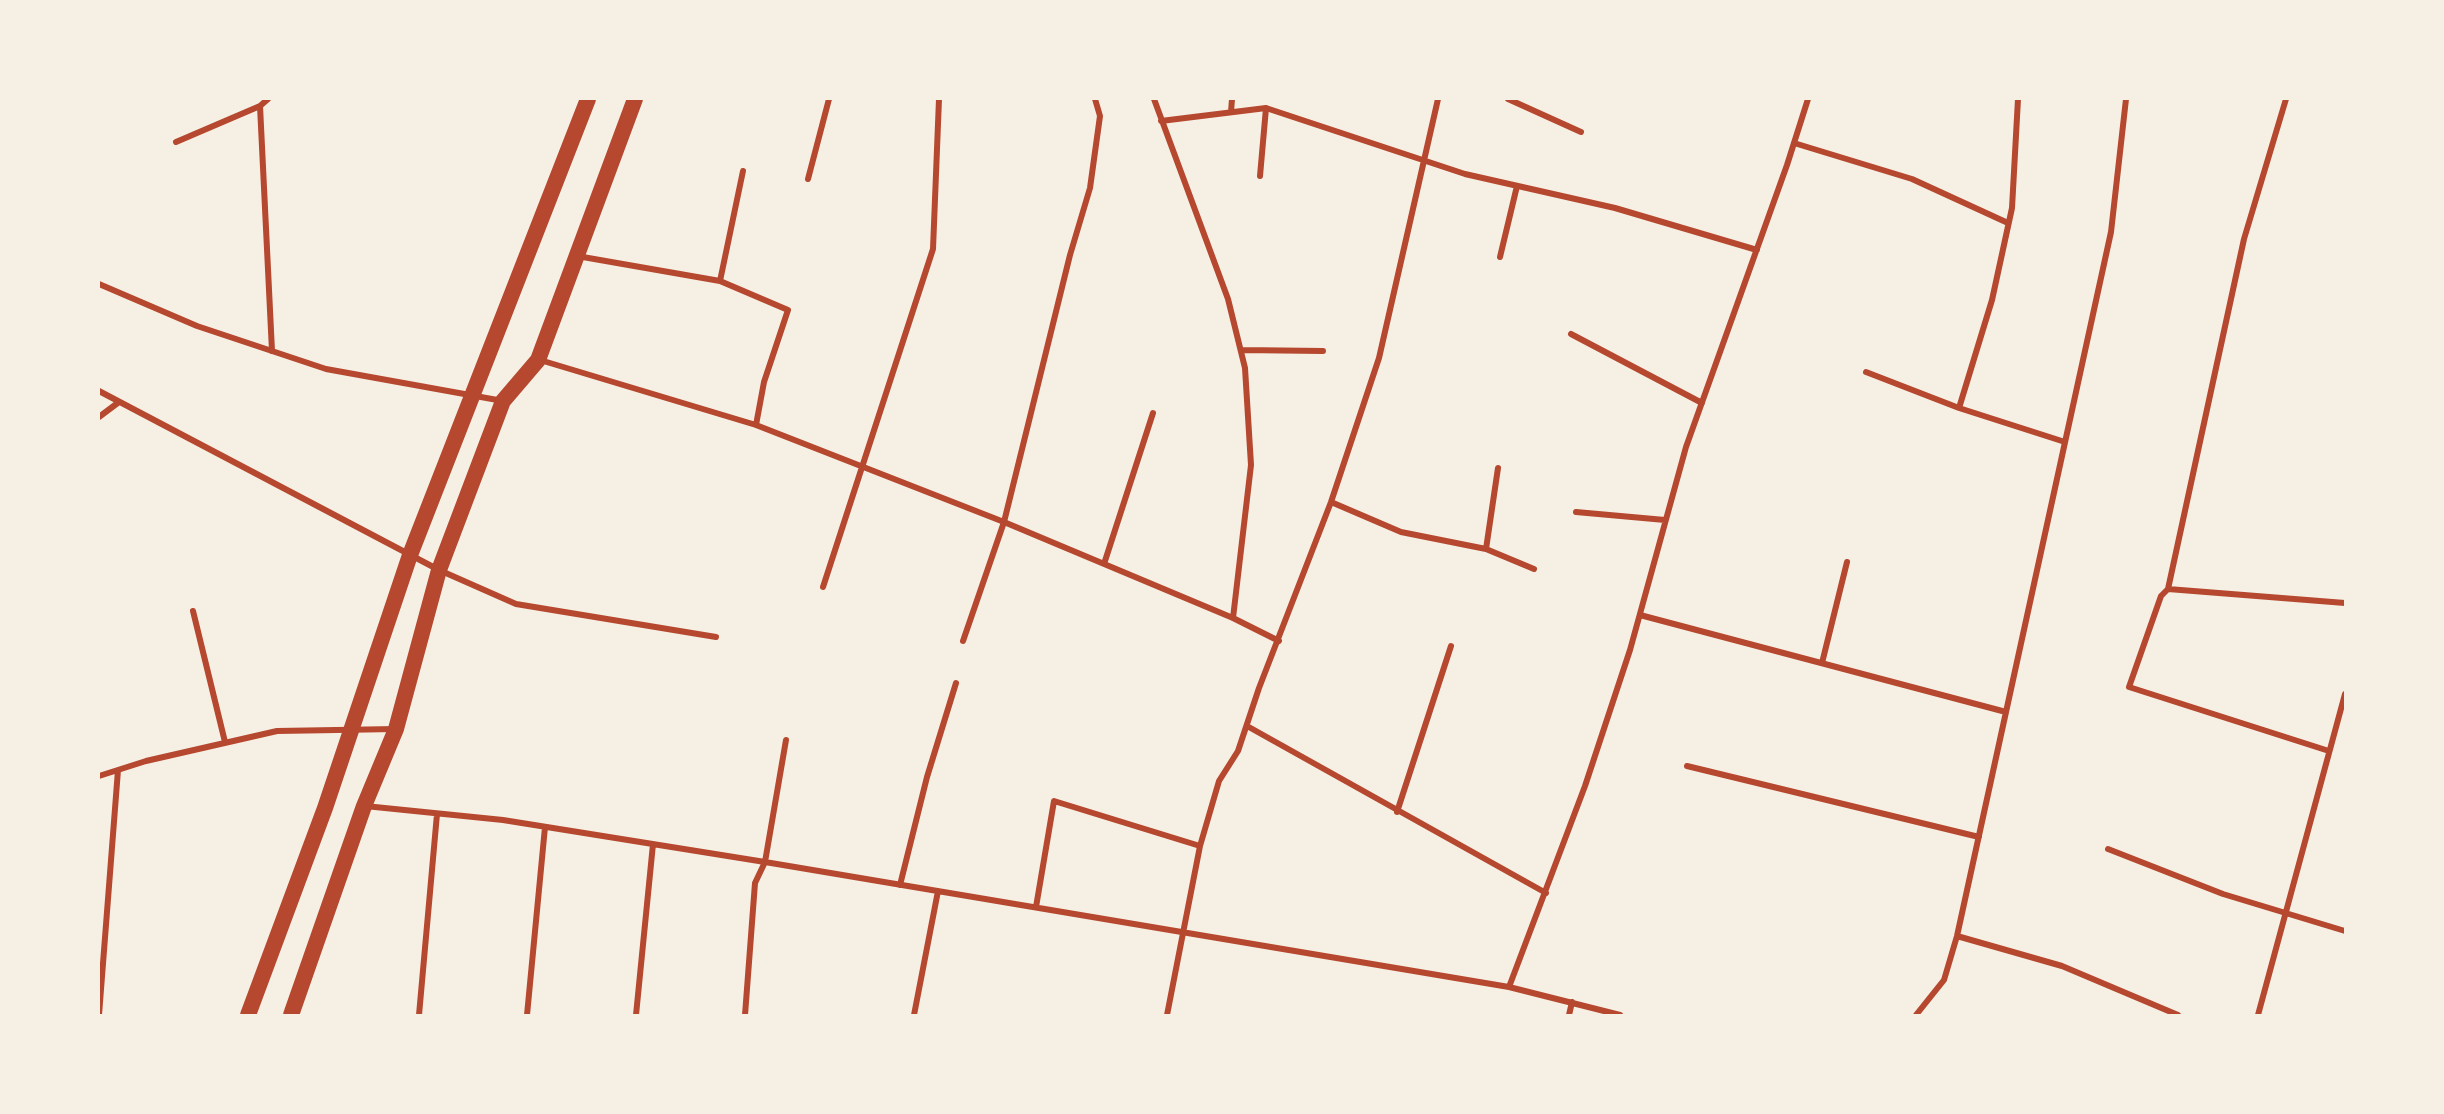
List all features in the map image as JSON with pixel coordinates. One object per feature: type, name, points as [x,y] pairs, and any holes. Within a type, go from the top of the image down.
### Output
[{"type":"highway","points":[[248,1015],[352,729],[410,555],[588,99]]},
{"type":"highway","points":[[291,1015],[364,806],[396,729],[440,570],[503,402],[538,360],[635,99]]},
{"type":"street","points":[[176,142],[260,106],[268,99]]},
{"type":"street","points":[[808,179],[828,99]]},
{"type":"street","points":[[823,587],[864,467],[933,249],[939,99]]},
{"type":"street","points":[[963,641],[1004,522],[1070,255],[1090,188],[1100,116],[1095,99]]},
{"type":"street","points":[[1154,99],[1228,299],[1245,368],[1251,465],[1233,618]]},
{"type":"street","points":[[1231,112],[1232,99]]},
{"type":"street","points":[[1167,1015],[1200,846],[1219,781],[1238,751],[1332,502],[1378,358],[1438,99]]},
{"type":"street","points":[[1508,99],[1581,132]]},
{"type":"street","points":[[1509,987],[1585,786],[1640,615],[1665,520],[1702,403],[1808,99]]},
{"type":"street","points":[[1959,408],[1992,300],[2008,223],[2018,99]]},
{"type":"street","points":[[1916,1015],[1944,980],[1957,936],[2110,232],[2126,99]]},
{"type":"street","points":[[2286,99],[2244,239],[2168,589],[2161,596],[2129,687],[2329,751]]},
{"type":"street","points":[[260,106],[272,351]]},
{"type":"street","points":[[1161,121],[1266,108],[1465,174],[1615,208],[1757,250]]},
{"type":"street","points":[[1260,176],[1266,108]]},
{"type":"street","points":[[1794,142],[1912,179],[2008,223]]},
{"type":"street","points":[[720,281],[742,171]]},
{"type":"street","points":[[1500,257],[1517,186]]},
{"type":"street","points":[[577,255],[720,281],[788,310],[764,382],[756,425]]},
{"type":"street","points":[[99,284],[197,326],[326,369],[503,402]]},
{"type":"street","points":[[1570,334],[1702,403]]},
{"type":"street","points":[[1241,350],[1323,351]]},
{"type":"street","points":[[538,360],[756,425],[1004,522],[1233,618],[1244,626],[1279,641]]},
{"type":"street","points":[[1866,372],[1959,408],[2065,442]]},
{"type":"street","points":[[99,391],[410,555],[516,604],[716,638]]},
{"type":"street","points":[[99,417],[119,402]]},
{"type":"street","points":[[1104,564],[1153,413]]},
{"type":"street","points":[[1486,549],[1498,468]]},
{"type":"street","points":[[1332,502],[1401,532],[1486,549],[1534,568]]},
{"type":"street","points":[[1576,512],[1665,520]]},
{"type":"street","points":[[1822,663],[1847,562]]},
{"type":"street","points":[[2168,589],[2345,603]]},
{"type":"street","points":[[193,611],[225,742]]},
{"type":"street","points":[[1640,615],[2006,712]]},
{"type":"street","points":[[1397,812],[1451,646]]},
{"type":"street","points":[[900,885],[927,777],[956,683]]},
{"type":"street","points":[[2258,1015],[2284,912],[2345,694]]},
{"type":"street","points":[[1247,726],[1397,812],[1546,893]]},
{"type":"street","points":[[99,776],[225,742],[277,731],[396,729]]},
{"type":"street","points":[[745,1015],[755,883],[765,862],[786,740]]},
{"type":"street","points":[[1687,766],[1979,837]]},
{"type":"street","points":[[99,1015],[118,770]]},
{"type":"street","points":[[1036,908],[1054,801],[1200,846]]},
{"type":"street","points":[[364,806],[544,827],[765,862],[1509,987],[1620,1015]]},
{"type":"street","points":[[419,1015],[437,814]]},
{"type":"street","points":[[527,1015],[544,827]]},
{"type":"street","points":[[636,1015],[652,844]]},
{"type":"street","points":[[2108,849],[2223,894],[2345,931]]},
{"type":"street","points":[[914,1015],[938,891]]},
{"type":"street","points":[[1957,936],[2062,966],[2178,1015]]},
{"type":"street","points":[[1569,1015],[1572,1002]]}]
